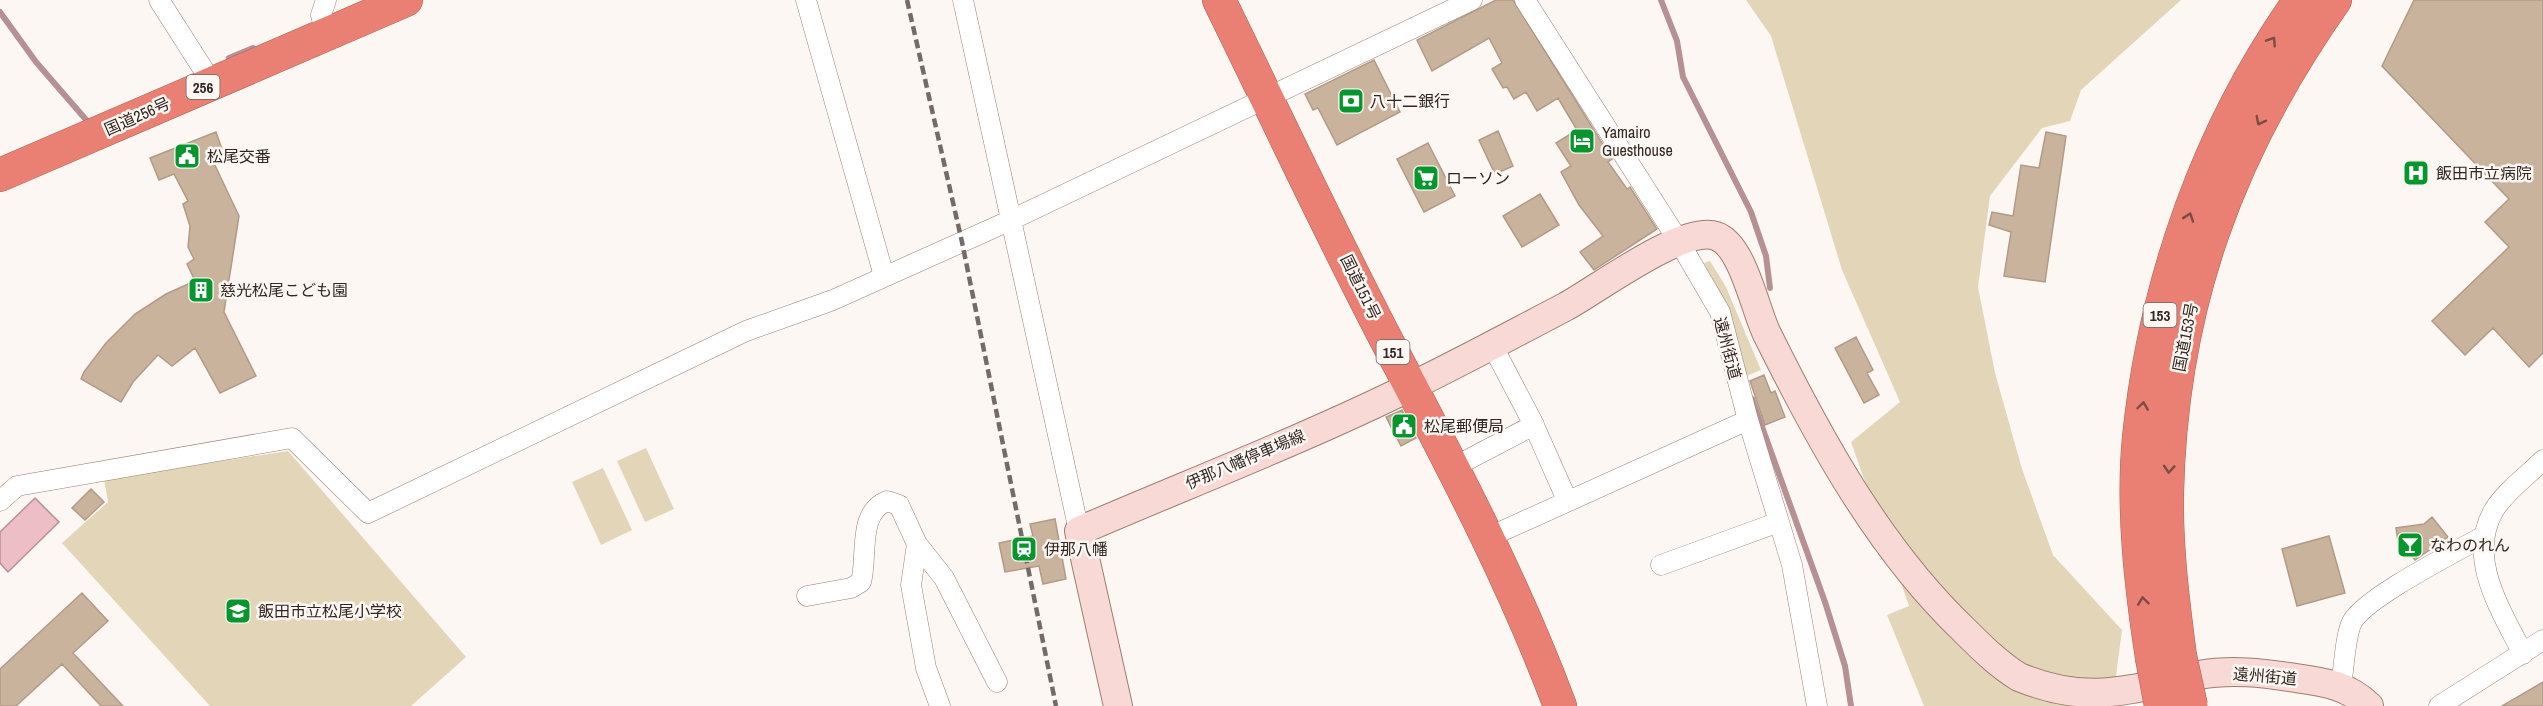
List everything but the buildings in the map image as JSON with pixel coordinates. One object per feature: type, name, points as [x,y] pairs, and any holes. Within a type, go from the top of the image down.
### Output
[{"type":"highway","name":"国道256号","points":[[0,175],[406,0]]},
{"type":"highway","name":"国道151号","points":[[1219,0],[1452,468],[1489,537],[1535,640],[1560,706]]},
{"type":"highway","name":"国道153号","points":[[2191,706],[2166,657],[2142,597],[2139,543],[2139,439],[2148,375],[2178,248],[2200,185],[2244,91],[2270,42],[2300,0]]},
{"type":"highway","name":"国道153号","points":[[2161,706],[2166,657],[2167,494],[2175,398],[2189,312],[2218,212],[2243,155],[2286,74],[2335,0]]},
{"type":"street","points":[[159,0],[212,83]]},
{"type":"street","points":[[326,0],[321,15],[326,34]]},
{"type":"street","points":[[806,0],[884,276]]},
{"type":"street","points":[[963,0],[1118,706]]},
{"type":"street","points":[[0,501],[17,486],[292,438],[368,513],[746,331],[833,300],[1011,220],[1472,0]]},
{"type":"street","name":"遠州街道","points":[[1525,0],[1678,240],[1720,312],[1748,420],[1792,565],[1817,706]]},
{"type":"street","name":"遠州街道","points":[[1678,240],[1707,234],[1722,237],[1731,247],[1765,330],[1846,477],[1887,544],[1941,607],[1997,662],[2021,678],[2078,699],[2121,696],[2198,676],[2254,672],[2342,686],[2356,694],[2369,706]]},
{"type":"street","name":"伊那八幡停車場線","points":[[1079,531],[1412,386],[1588,295],[1678,240]]},
{"type":"street","points":[[1492,345],[1534,424],[1567,500]]},
{"type":"street","points":[[1489,537],[1748,420]]},
{"type":"street","points":[[1452,468],[1534,424]]},
{"type":"street","points":[[2523,654],[2493,593],[2484,560],[2482,537],[2495,509],[2543,460]]},
{"type":"street","points":[[807,596],[851,588],[861,582],[865,566],[867,523],[870,512],[877,505],[887,501],[899,505],[917,544],[944,578],[997,682]]},
{"type":"street","points":[[1661,565],[1779,522]]},
{"type":"street","points":[[2342,686],[2351,624],[2361,610],[2422,570],[2482,537]]},
{"type":"street","points":[[917,544],[911,585],[926,668],[940,706]]},
{"type":"street","points":[[2439,706],[2543,640]]},
{"type":"shaded area","points":[[1746,0],[2181,0],[2081,90],[2070,121],[2042,128],[1990,196],[1978,287],[1995,373],[2022,469],[2053,555],[2122,630],[2112,706],[1924,706],[1887,615],[1909,606],[1851,442],[1900,402],[1842,270],[1771,36]]},
{"type":"shaded area","points":[[1710,261],[1726,287],[1761,370],[1744,377],[1728,312],[1704,263]]},
{"type":"shaded area","points":[[646,448],[674,509],[645,522],[617,461]]},
{"type":"shaded area","name":"飯田市立松尾小学校","points":[[288,451],[466,657],[411,706],[210,706],[62,543],[108,502],[104,479]]},
{"type":"shaded area","points":[[603,468],[632,530],[601,545],[572,482]]},
{"type":"shaded area","points":[[35,498],[59,522],[8,572],[0,563],[0,532]]},
{"type":"waterway","points":[[1661,0],[1677,41],[1683,77],[1751,212],[1766,256],[1770,288]]},
{"type":"waterway","points":[[0,12],[36,62],[88,122],[93,120]]},
{"type":"waterway","points":[[229,58],[253,48]]},
{"type":"waterway","points":[[1752,399],[1825,602],[1845,666],[1851,706]]},
{"type":"railway","points":[[907,0],[962,242],[1056,706]]},
{"type":"place","name":"八十二銀行","points":[[1351,101]]},
{"type":"place","name":"Yamairo Guesthouse","points":[[1582,141]]},
{"type":"place","name":"松尾交番","points":[[187,156]]},
{"type":"place","name":"飯田市立病院","points":[[2416,173]]},
{"type":"place","name":"ローソン","points":[[1426,178]]},
{"type":"place","name":"慈光松尾こども園","points":[[201,290]]},
{"type":"place","name":"松尾郵便局","points":[[1404,426]]},
{"type":"place","name":"なわのれん","points":[[2410,545]]},
{"type":"place","name":"伊那八幡","points":[[1024,549]]},
{"type":"place","name":"飯田市立松尾小学校","points":[[238,611]]}]
